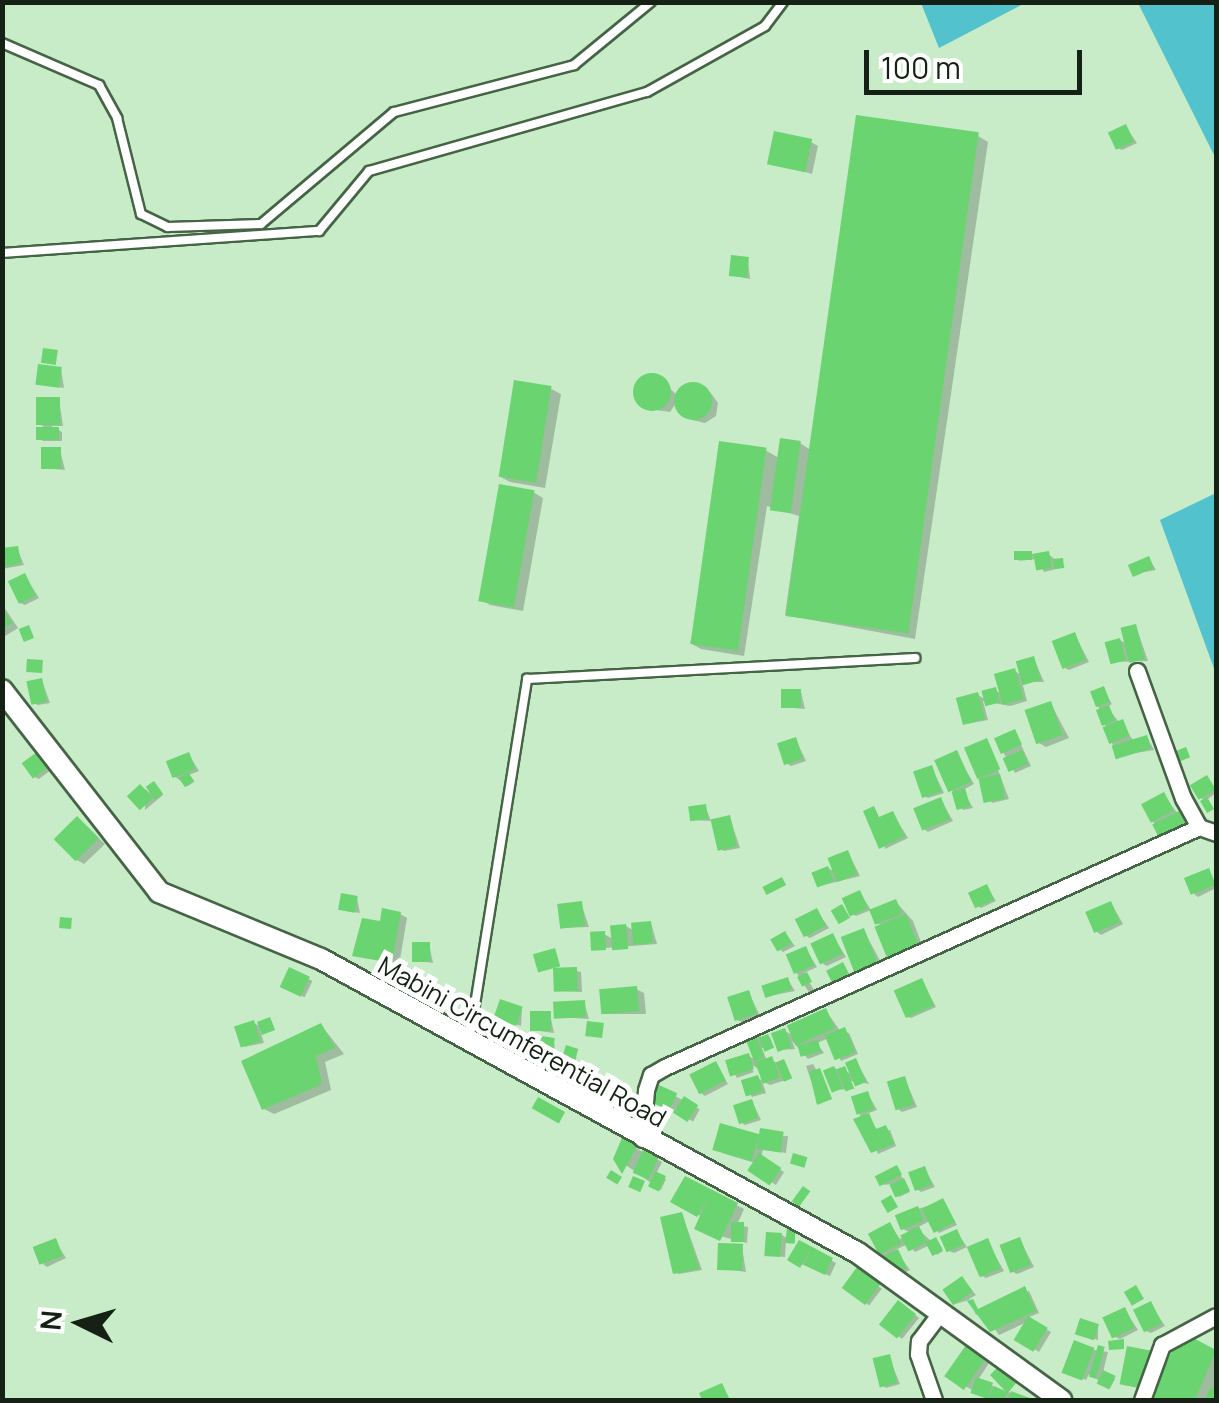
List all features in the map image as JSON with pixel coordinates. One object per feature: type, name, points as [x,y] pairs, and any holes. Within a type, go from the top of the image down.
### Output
[{"type":"main road","name":"Mabini Circumferential Road","points":[[2,690],[158,892],[321,958],[470,1038],[642,1138],[858,1253],[1061,1400]]},
{"type":"street","points":[[1137,672],[1199,827]]},
{"type":"street","points":[[642,1138],[646,1090],[651,1075],[665,1067],[1199,827],[1216,833]]},
{"type":"street","points":[[934,1400],[919,1342],[940,1313]]},
{"type":"street","points":[[1142,1400],[1162,1345],[1216,1316]]},
{"type":"lane","points":[[2,44],[100,86],[117,118],[141,214],[168,227],[261,224],[394,112],[574,66],[650,2]]},
{"type":"lane","points":[[2,253],[318,232],[369,172],[648,92],[765,26],[783,2]]},
{"type":"lane","points":[[470,1038],[527,678],[915,658]]},
{"type":"water","points":[[921,3],[1025,3],[939,48]]},
{"type":"water","points":[[1138,3],[1216,3],[1216,159]]},
{"type":"water","points":[[1216,493],[1216,674],[1160,520]]},
{"type":"building","points":[[856,115],[979,132],[908,633],[786,616]]},
{"type":"building","points":[[1126,124],[1134,141],[1116,150],[1108,132]]},
{"type":"building","points":[[774,131],[812,139],[805,172],[767,164]]},
{"type":"building","points":[[731,255],[749,257],[747,278],[729,276]]},
{"type":"building","points":[[43,348],[58,350],[56,365],[41,363]]},
{"type":"building","points":[[38,364],[62,367],[59,388],[35,385]]},
{"type":"building","points":[[652,373],[666,378],[671,392],[666,406],[652,411],[638,406],[633,392],[638,378]]},
{"type":"building","points":[[514,380],[552,386],[536,483],[499,477]]},
{"type":"building","points":[[693,382],[706,388],[712,401],[706,414],[693,420],[680,414],[674,401],[680,388]]},
{"type":"building","points":[[36,397],[60,397],[60,425],[36,425]]},
{"type":"building","points":[[36,427],[59,427],[59,440],[36,440]]},
{"type":"building","points":[[780,438],[801,441],[791,513],[770,510]]},
{"type":"building","points":[[719,441],[767,448],[738,651],[690,644]]},
{"type":"building","points":[[41,447],[61,447],[61,469],[41,469]]},
{"type":"building","points":[[499,484],[534,490],[514,607],[478,601]]},
{"type":"building","points":[[18,546],[21,563],[2,567],[2,548]]},
{"type":"building","points":[[1014,551],[1032,551],[1032,560],[1014,560]]},
{"type":"building","points":[[1049,551],[1052,568],[1036,571],[1033,554]]},
{"type":"building","points":[[1149,556],[1154,568],[1133,577],[1128,565]]},
{"type":"building","points":[[1063,558],[1064,568],[1054,569],[1053,559]]},
{"type":"building","points":[[25,573],[36,595],[19,604],[8,581]]},
{"type":"building","points":[[2,608],[12,623],[2,629]]},
{"type":"building","points":[[1136,624],[1145,659],[1129,663],[1120,628]]},
{"type":"building","points":[[29,625],[34,638],[24,642],[19,629]]},
{"type":"building","points":[[1075,632],[1086,660],[1062,669],[1052,641]]},
{"type":"building","points":[[1120,638],[1126,660],[1110,664],[1105,642]]},
{"type":"building","points":[[1034,656],[1041,680],[1023,685],[1016,661]]},
{"type":"building","points":[[27,659],[43,660],[42,673],[26,672]]},
{"type":"building","points":[[1015,668],[1024,699],[1003,705],[994,674]]},
{"type":"building","points":[[42,678],[47,701],[31,705],[26,681]]},
{"type":"building","points":[[1104,686],[1110,702],[1096,707],[1090,691]]},
{"type":"building","points":[[996,687],[1000,703],[985,706],[981,691]]},
{"type":"building","points":[[781,689],[801,689],[801,708],[781,708]]},
{"type":"building","points":[[978,692],[985,719],[963,725],[956,698]]},
{"type":"building","points":[[1051,701],[1063,735],[1036,744],[1025,710]]},
{"type":"building","points":[[1109,705],[1115,721],[1102,726],[1096,710]]},
{"type":"building","points":[[1123,719],[1130,736],[1109,744],[1103,727]]},
{"type":"building","points":[[1015,729],[1022,745],[1001,754],[994,738]]},
{"type":"building","points":[[1147,735],[1151,748],[1116,759],[1112,746]]},
{"type":"building","points":[[796,737],[803,759],[784,765],[777,743]]},
{"type":"building","points":[[987,738],[1000,769],[977,779],[964,748]]},
{"type":"building","points":[[1186,747],[1190,757],[1175,763],[1171,753]]},
{"type":"building","points":[[957,750],[971,782],[948,792],[934,760]]},
{"type":"building","points":[[1022,750],[1028,764],[1009,772],[1003,758]]},
{"type":"building","points":[[37,752],[48,767],[33,779],[22,763]]},
{"type":"building","points":[[189,752],[196,769],[173,778],[166,761]]},
{"type":"building","points":[[932,765],[941,791],[922,798],[913,772]]},
{"type":"building","points":[[188,772],[194,781],[185,787],[179,778]]},
{"type":"building","points":[[1000,774],[1005,798],[984,803],[978,779]]},
{"type":"building","points":[[1207,775],[1216,790],[1199,800],[1190,785]]},
{"type":"building","points":[[154,781],[163,794],[155,800],[146,787]]},
{"type":"building","points":[[140,784],[153,798],[140,810],[127,796]]},
{"type":"building","points":[[965,788],[970,806],[957,810],[952,792]]},
{"type":"building","points":[[1164,792],[1174,811],[1151,823],[1141,804]]},
{"type":"building","points":[[941,797],[950,819],[922,830],[913,808]]},
{"type":"building","points":[[1207,797],[1214,809],[1207,813],[1200,801]]},
{"type":"building","points":[[706,804],[708,819],[690,821],[688,807]]},
{"type":"building","points":[[874,806],[879,817],[893,811],[905,836],[879,849],[863,811]]},
{"type":"building","points":[[1179,811],[1188,829],[1161,842],[1152,825]]},
{"type":"building","points":[[730,815],[737,846],[718,851],[711,819]]},
{"type":"building","points":[[77,816],[99,838],[76,861],[54,839]]},
{"type":"building","points":[[848,850],[857,874],[837,882],[827,858]]},
{"type":"building","points":[[828,866],[834,881],[817,888],[811,873]]},
{"type":"building","points":[[1209,868],[1216,885],[1191,895],[1184,878]]},
{"type":"building","points":[[782,877],[786,885],[766,895],[762,887]]},
{"type":"building","points":[[987,884],[994,899],[975,908],[968,893]]},
{"type":"building","points":[[860,890],[868,908],[850,916],[842,898]]},
{"type":"building","points":[[341,893],[358,896],[355,913],[338,910]]},
{"type":"building","points":[[896,899],[902,914],[875,925],[869,910]]},
{"type":"building","points":[[582,901],[585,926],[560,929],[557,904]]},
{"type":"building","points":[[1111,901],[1120,922],[1094,933],[1085,912]]},
{"type":"building","points":[[842,904],[850,918],[839,924],[831,911]]},
{"type":"building","points":[[382,908],[401,912],[392,963],[352,956],[362,918],[380,921]]},
{"type":"building","points":[[817,908],[826,926],[804,937],[795,919]]},
{"type":"building","points":[[906,914],[919,946],[888,959],[874,927]]},
{"type":"building","points":[[60,917],[72,918],[71,929],[59,928]]},
{"type":"building","points":[[651,921],[653,943],[633,945],[631,923]]},
{"type":"building","points":[[626,924],[628,949],[612,950],[610,925]]},
{"type":"building","points":[[864,928],[878,964],[855,973],[841,937]]},
{"type":"building","points":[[605,931],[606,950],[591,951],[590,932]]},
{"type":"building","points":[[785,931],[792,943],[777,952],[770,940]]},
{"type":"building","points":[[833,933],[843,954],[820,964],[810,944]]},
{"type":"building","points":[[412,942],[430,942],[430,962],[412,962]]},
{"type":"building","points":[[806,946],[814,965],[794,974],[786,955]]},
{"type":"building","points":[[555,948],[560,966],[538,973],[533,954]]},
{"type":"building","points":[[843,962],[851,978],[834,987],[826,971]]},
{"type":"building","points":[[289,967],[310,977],[301,997],[280,987]]},
{"type":"building","points":[[577,967],[578,991],[554,992],[553,968]]},
{"type":"building","points":[[807,972],[812,982],[802,987],[797,977]]},
{"type":"building","points":[[788,977],[792,989],[765,998],[761,986]]},
{"type":"building","points":[[922,978],[934,1005],[906,1018],[894,991]]},
{"type":"building","points":[[637,986],[639,1011],[601,1014],[599,989]]},
{"type":"building","points":[[749,990],[757,1014],[735,1021],[727,997]]},
{"type":"building","points":[[500,999],[523,1007],[516,1026],[493,1018]]},
{"type":"building","points":[[585,1000],[586,1017],[554,1019],[553,1002]]},
{"type":"building","points":[[826,1008],[835,1028],[796,1046],[787,1025]]},
{"type":"building","points":[[530,1011],[551,1011],[551,1031],[530,1031]]},
{"type":"building","points":[[270,1017],[275,1030],[262,1035],[257,1022]]},
{"type":"building","points":[[254,1020],[261,1041],[241,1047],[234,1026]]},
{"type":"building","points":[[587,1021],[604,1023],[602,1038],[585,1036]]},
{"type":"building","points":[[321,1023],[335,1048],[316,1056],[322,1084],[262,1110],[241,1061]]},
{"type":"building","points":[[845,1027],[855,1052],[835,1060],[825,1035]]},
{"type":"building","points":[[785,1028],[792,1047],[778,1052],[771,1033]]},
{"type":"building","points":[[755,1033],[764,1057],[754,1061],[745,1037]]},
{"type":"building","points":[[768,1034],[774,1048],[765,1052],[759,1038]]},
{"type":"building","points":[[534,1035],[555,1038],[552,1060],[531,1057]]},
{"type":"building","points":[[818,1040],[821,1052],[801,1057],[798,1045]]},
{"type":"building","points":[[566,1045],[578,1049],[572,1069],[560,1065]]},
{"type":"building","points":[[749,1053],[754,1069],[730,1077],[725,1060]]},
{"type":"building","points":[[772,1056],[780,1078],[763,1084],[755,1062]]},
{"type":"building","points":[[856,1058],[866,1082],[855,1087],[845,1063]]},
{"type":"building","points":[[784,1059],[792,1078],[784,1082],[776,1063]]},
{"type":"building","points":[[716,1061],[726,1081],[699,1094],[689,1075]]},
{"type":"building","points":[[834,1066],[843,1088],[832,1093],[823,1070]]},
{"type":"building","points":[[845,1066],[854,1088],[846,1092],[837,1069]]},
{"type":"building","points":[[820,1068],[832,1099],[817,1105],[809,1072]]},
{"type":"building","points":[[758,1075],[763,1091],[746,1097],[741,1080]]},
{"type":"building","points":[[905,1076],[914,1105],[896,1110],[887,1082]]},
{"type":"building","points":[[659,1085],[677,1093],[670,1110],[651,1102]]},
{"type":"building","points":[[868,1091],[874,1109],[857,1115],[851,1097]]},
{"type":"building","points":[[684,1096],[698,1105],[687,1122],[673,1113]]},
{"type":"building","points":[[538,1097],[565,1112],[559,1123],[532,1108]]},
{"type":"building","points":[[752,1099],[758,1118],[739,1124],[733,1105]]},
{"type":"building","points":[[869,1113],[876,1129],[886,1125],[894,1144],[871,1153],[853,1119]]},
{"type":"building","points":[[720,1123],[759,1134],[752,1161],[712,1150]]},
{"type":"building","points":[[760,1128],[784,1132],[780,1152],[757,1149]]},
{"type":"building","points":[[622,1138],[638,1145],[622,1174],[613,1159]]},
{"type":"building","points":[[643,1150],[659,1157],[648,1180],[633,1173]]},
{"type":"building","points":[[759,1153],[781,1168],[770,1186],[747,1170]]},
{"type":"building","points":[[793,1153],[807,1157],[804,1168],[790,1164]]},
{"type":"building","points":[[897,1165],[902,1175],[880,1186],[875,1176]]},
{"type":"building","points":[[925,1166],[932,1185],[915,1191],[908,1172]]},
{"type":"building","points":[[611,1170],[622,1177],[617,1185],[606,1178]]},
{"type":"building","points":[[655,1171],[666,1176],[659,1191],[648,1187]]},
{"type":"building","points":[[633,1176],[645,1181],[640,1192],[628,1187]]},
{"type":"building","points":[[685,1176],[738,1203],[720,1241],[694,1229],[708,1198],[697,1217],[670,1202]]},
{"type":"building","points":[[904,1178],[910,1191],[895,1197],[889,1185]]},
{"type":"building","points":[[803,1186],[810,1191],[799,1207],[792,1201]]},
{"type":"building","points":[[891,1195],[898,1207],[888,1213],[881,1201]]},
{"type":"building","points":[[943,1198],[955,1222],[934,1233],[922,1209]]},
{"type":"building","points":[[918,1206],[924,1221],[901,1230],[895,1215]]},
{"type":"building","points":[[682,1212],[699,1269],[673,1274],[660,1217]]},
{"type":"building","points":[[731,1222],[744,1222],[744,1242],[731,1242]]},
{"type":"building","points":[[890,1222],[901,1243],[879,1255],[868,1234]]},
{"type":"building","points":[[919,1226],[927,1242],[908,1252],[900,1236]]},
{"type":"building","points":[[787,1227],[796,1228],[794,1244],[785,1243]]},
{"type":"building","points":[[957,1229],[964,1245],[947,1252],[940,1237]]},
{"type":"building","points":[[766,1232],[782,1233],[780,1257],[764,1256]]},
{"type":"building","points":[[936,1237],[943,1250],[932,1256],[925,1243]]},
{"type":"building","points":[[1020,1237],[1031,1265],[1010,1273],[999,1245]]},
{"type":"building","points":[[56,1238],[63,1256],[39,1265],[33,1247]]},
{"type":"building","points":[[988,1238],[1001,1268],[980,1277],[967,1247]]},
{"type":"building","points":[[799,1240],[833,1258],[825,1275],[804,1265],[810,1251],[800,1268],[787,1260]]},
{"type":"building","points":[[718,1243],[743,1244],[742,1271],[717,1270]]},
{"type":"building","points":[[898,1249],[907,1268],[891,1275],[883,1256]]},
{"type":"building","points":[[857,1267],[880,1284],[865,1305],[842,1288]]},
{"type":"building","points":[[962,1276],[973,1292],[953,1305],[942,1290]]},
{"type":"building","points":[[1136,1285],[1144,1299],[1132,1306],[1124,1292]]},
{"type":"building","points":[[1025,1286],[1036,1311],[990,1332],[967,1301],[973,1299],[978,1309]]},
{"type":"building","points":[[898,1300],[916,1314],[897,1339],[879,1324]]},
{"type":"building","points":[[1151,1301],[1162,1323],[1144,1332],[1133,1310]]},
{"type":"building","points":[[1125,1307],[1135,1328],[1112,1338],[1102,1318]]},
{"type":"building","points":[[1028,1316],[1048,1328],[1033,1352],[1014,1340]]},
{"type":"building","points":[[1080,1318],[1099,1324],[1094,1340],[1075,1334]]},
{"type":"building","points":[[1182,1332],[1216,1350],[1195,1400],[1146,1400]]},
{"type":"building","points":[[1124,1339],[1124,1349],[1109,1350],[1108,1341]]},
{"type":"building","points":[[1074,1340],[1095,1348],[1082,1381],[1061,1373]]},
{"type":"building","points":[[966,1345],[986,1359],[964,1390],[944,1376]]},
{"type":"building","points":[[1098,1345],[1105,1347],[1096,1379],[1089,1377]]},
{"type":"building","points":[[1127,1346],[1152,1351],[1144,1389],[1120,1384]]},
{"type":"building","points":[[890,1354],[897,1383],[880,1387],[873,1358]]},
{"type":"building","points":[[1001,1364],[1017,1382],[1002,1400],[987,1400],[994,1386],[1006,1392],[990,1375]]},
{"type":"building","points":[[1103,1370],[1116,1376],[1109,1390],[1097,1384]]},
{"type":"building","points":[[976,1377],[993,1383],[987,1399],[970,1393]]},
{"type":"building","points":[[722,1383],[730,1400],[702,1400],[699,1393]]},
{"type":"building","points":[[1216,1386],[1216,1400],[1205,1400],[1209,1390]]},
{"type":"building","points":[[1011,1391],[1035,1400],[1008,1400]]}]
